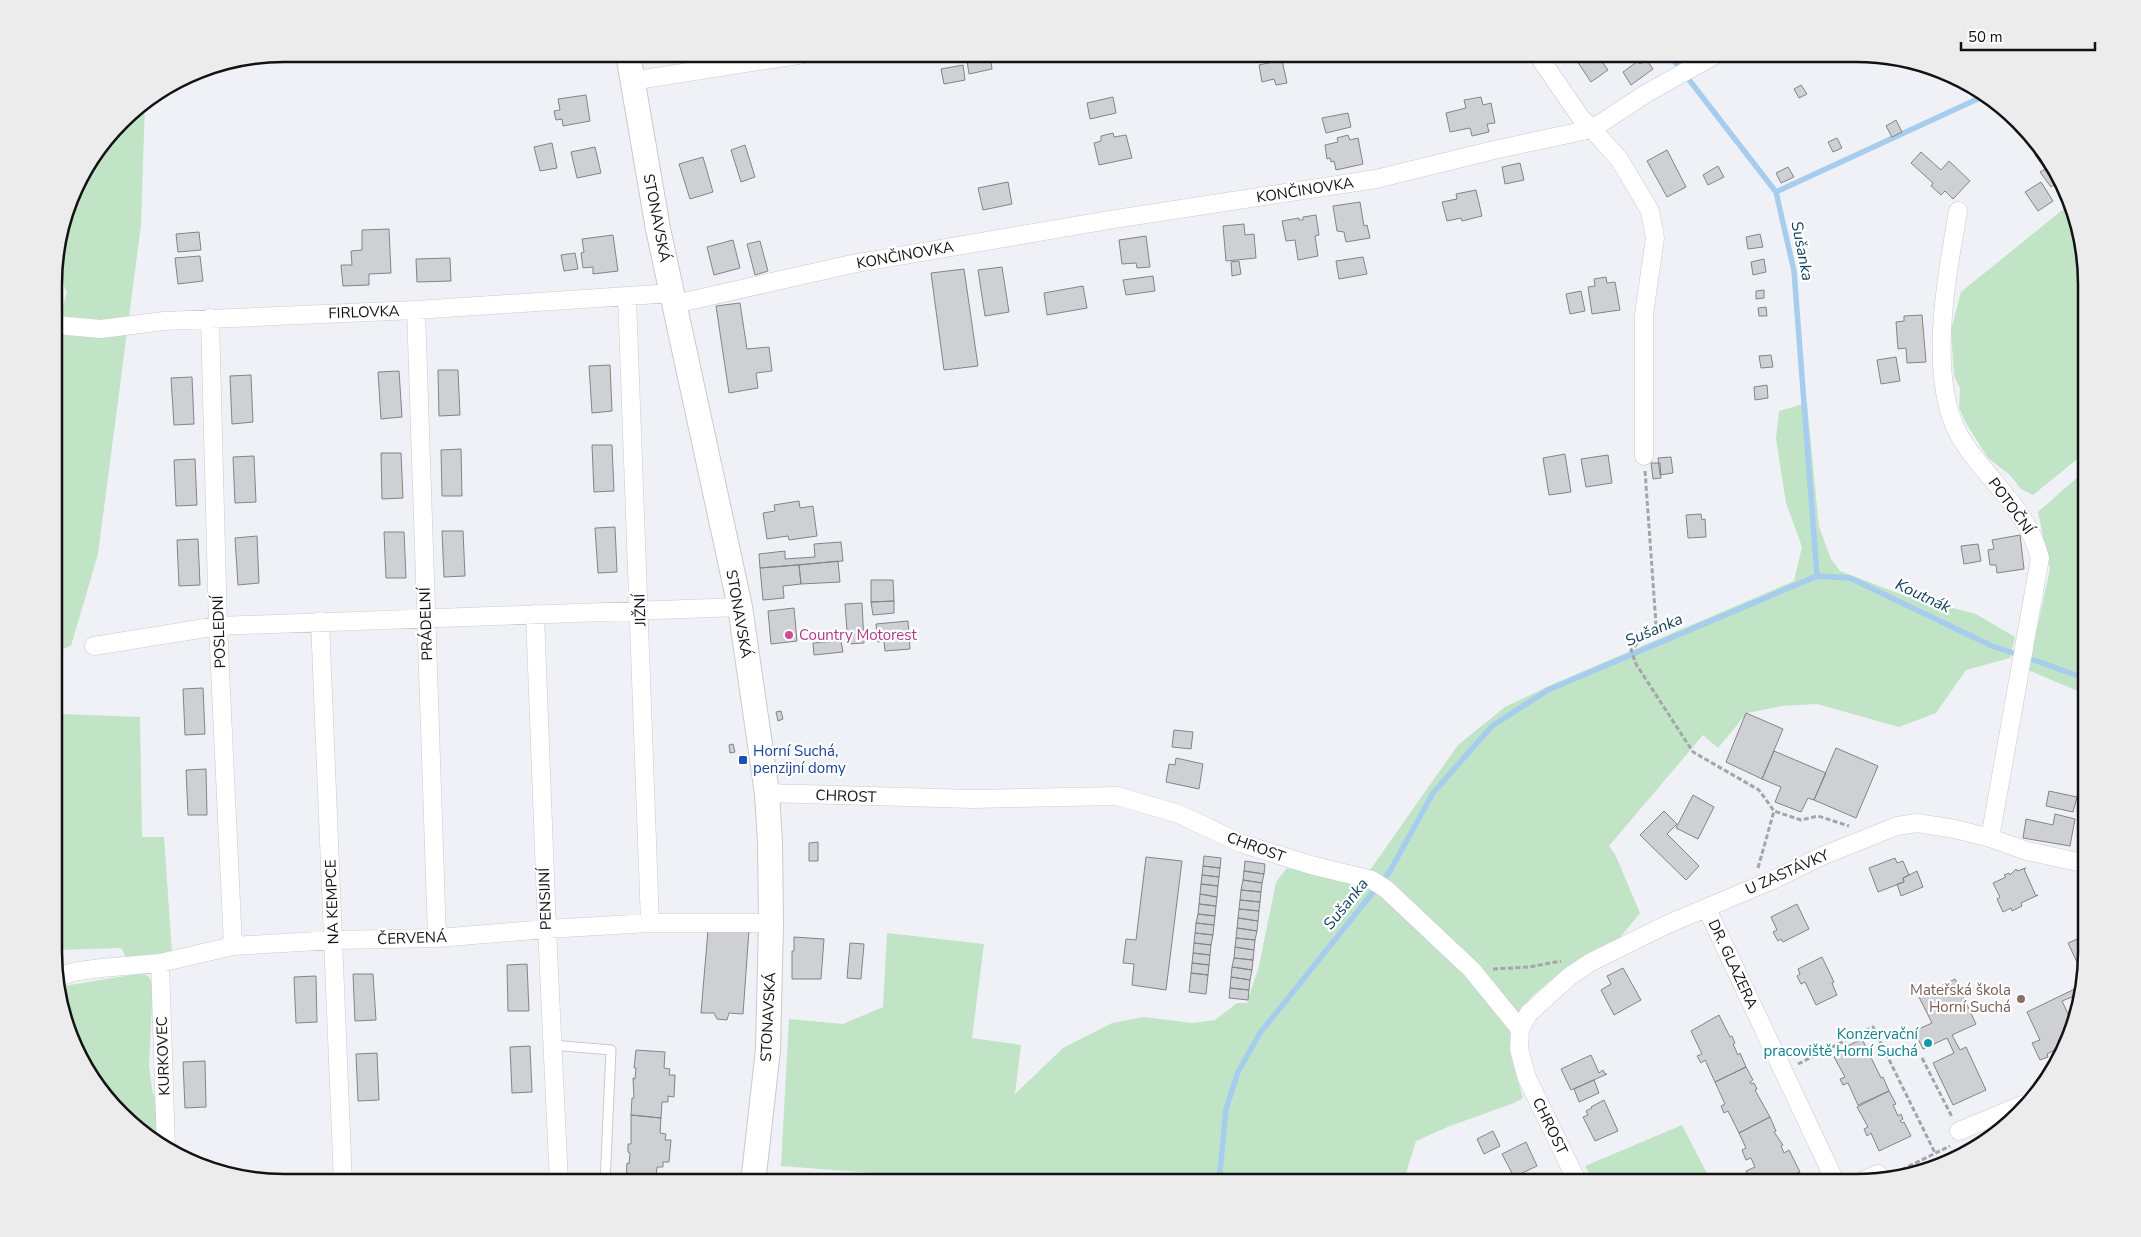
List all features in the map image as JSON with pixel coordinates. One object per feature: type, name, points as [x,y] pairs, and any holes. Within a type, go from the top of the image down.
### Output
[{"type":"main road","name":"STONAVSKÁ","points":[[629,62],[658,229],[740,607],[767,794],[770,842],[771,923],[768,1050],[754,1175]]},
{"type":"street","points":[[631,81],[753,62]]},
{"type":"street","points":[[1542,62],[1581,118],[1619,159],[1650,211],[1655,238],[1644,314],[1644,456]]},
{"type":"street","points":[[1592,129],[1647,93],[1703,62]]},
{"type":"street","name":"KONČINOVKA","points":[[674,298],[862,262],[1115,219],[1376,178],[1592,129]]},
{"type":"street","name":"POTOČNÍ","points":[[1958,211],[1944,292],[1942,355],[1948,406],[1964,444],[2025,520],[2035,539],[2040,558],[1990,838]]},
{"type":"street","name":"FIRLOVKA","points":[[62,326],[101,329],[164,321],[210,318],[416,310],[627,297],[674,298]]},
{"type":"street","name":"JIŽNÍ","points":[[627,297],[650,923]]},
{"type":"street","name":"PRÁDELNÍ","points":[[416,310],[437,938]]},
{"type":"street","name":"POSLEDNÍ","points":[[210,318],[218,626],[233,946]]},
{"type":"street","points":[[94,646],[218,626],[740,607]]},
{"type":"street","name":"PENSIJNÍ","points":[[535,614],[546,929],[559,1175]]},
{"type":"street","name":"NA KEMPCE","points":[[320,621],[343,1175]]},
{"type":"street","name":"CHROST","points":[[767,794],[973,799],[1117,796],[1180,814],[1240,844],[1379,884],[1472,970],[1520,1029],[1519,1049],[1527,1078],[1574,1175]]},
{"type":"street","name":"U ZASTÁVKY","points":[[1520,1029],[1529,1013],[1551,992],[1591,962],[1660,927],[1707,909],[1822,856],[1897,826],[1917,823],[1955,829],[1990,838],[2027,851],[2078,862]]},
{"type":"street","name":"DR. GLAZERA","points":[[1707,909],[1832,1175]]},
{"type":"street","name":"ČERVENÁ","points":[[64,975],[101,968],[160,963],[233,946],[334,940],[437,938],[650,923],[771,923]]},
{"type":"street","name":"KURKOVEC","points":[[160,963],[166,1140]]},
{"type":"street","points":[[1959,1131],[2013,1109]]},
{"type":"lane","points":[[552,1045],[611,1050],[605,1175]]},
{"type":"path","points":[[1644,456],[1656,624],[1631,650],[1636,664],[1693,752],[1759,790],[1774,810],[1801,820],[1818,816],[1875,834]]},
{"type":"path","points":[[1753,888],[1774,810]]},
{"type":"path","points":[[1472,970],[1529,967],[1566,960]]},
{"type":"path","points":[[1783,1071],[1873,1027],[1935,1153]]},
{"type":"path","points":[[1902,1169],[1962,1140],[1922,1058]]},
{"type":"green space","points":[[1676,62],[1696,62],[1682,70]]},
{"type":"green space","points":[[145,112],[141,225],[98,554],[71,646],[62,650],[62,310],[67,292],[62,282],[64,256],[70,227],[79,200],[92,174],[108,150]]},
{"type":"green space","points":[[2065,208],[2071,227],[2078,270],[2078,458],[2033,495],[2021,489],[2010,475],[1988,458],[1967,425],[1959,408],[1960,388],[1954,376],[1951,330],[1961,292]]},
{"type":"green space","points":[[1807,403],[1819,527],[1831,559],[1840,571],[1903,595],[1976,614],[2015,637],[2010,658],[1966,670],[1936,713],[1899,727],[1817,704],[1782,706],[1747,713],[1718,748],[1703,735],[1609,846],[1615,854],[1640,913],[1617,941],[1562,971],[1531,997],[1512,1032],[1511,1057],[1523,1098],[1416,1141],[1405,1175],[900,1175],[781,1166],[789,1019],[843,1024],[883,1007],[887,933],[984,944],[972,1038],[1021,1045],[1015,1094],[1063,1048],[1112,1023],[1144,1017],[1192,1023],[1215,1020],[1237,1003],[1247,1003],[1259,966],[1276,882],[1287,868],[1363,884],[1370,870],[1458,745],[1505,707],[1551,685],[1794,581],[1802,547],[1786,503],[1776,439],[1779,411]]},
{"type":"green space","points":[[2078,477],[2078,691],[2028,670],[2050,569],[2038,512]]},
{"type":"green space","points":[[62,714],[140,717],[142,837],[164,837],[172,952],[127,959],[121,948],[62,950]]},
{"type":"green space","points":[[143,973],[149,977],[153,986],[149,1065],[152,1089],[157,1104],[159,1135],[138,1119],[118,1099],[100,1076],[79,1037],[70,1010],[65,986]]},
{"type":"green space","points":[[1682,1125],[1708,1175],[1590,1175],[1585,1166]]},
{"type":"building","points":[[685,62],[721,62],[721,63],[686,69]]},
{"type":"building","points":[[967,62],[991,62],[992,69],[969,74]]},
{"type":"building","points":[[1282,62],[1287,83],[1276,85],[1274,79],[1262,82],[1259,65]]},
{"type":"building","points":[[1578,62],[1602,62],[1608,70],[1591,82]]},
{"type":"building","points":[[1637,62],[1640,64],[1648,62],[1653,69],[1631,85],[1623,72]]},
{"type":"building","points":[[963,65],[965,80],[944,84],[941,69]]},
{"type":"building","points":[[1801,85],[1807,94],[1799,98],[1794,89]]},
{"type":"building","points":[[586,95],[590,121],[563,126],[562,119],[556,120],[554,111],[560,110],[558,99]]},
{"type":"building","points":[[1113,97],[1116,113],[1090,119],[1087,103]]},
{"type":"building","points":[[1481,97],[1483,105],[1491,103],[1495,123],[1487,124],[1489,132],[1472,136],[1470,128],[1450,132],[1446,113],[1466,108],[1464,100]]},
{"type":"building","points":[[1348,113],[1351,127],[1326,133],[1322,118]]},
{"type":"building","points":[[1896,120],[1902,132],[1892,137],[1886,126]]},
{"type":"building","points":[[1113,133],[1114,137],[1126,135],[1132,158],[1099,165],[1094,143],[1101,141],[1101,136]]},
{"type":"building","points":[[1348,135],[1350,140],[1358,138],[1363,164],[1336,170],[1334,161],[1331,162],[1330,158],[1327,159],[1325,145],[1338,142],[1337,138]]},
{"type":"building","points":[[1837,138],[1842,148],[1833,152],[1828,142]]},
{"type":"building","points":[[552,143],[557,168],[540,171],[534,147]]},
{"type":"building","points":[[745,145],[755,177],[741,182],[731,150]]},
{"type":"building","points":[[595,147],[601,173],[577,178],[571,152]]},
{"type":"building","points":[[1667,150],[1686,187],[1667,197],[1647,161]]},
{"type":"building","points":[[1921,152],[1941,170],[1949,161],[1970,181],[1953,199],[1945,191],[1941,195],[1931,186],[1933,183],[1911,163]]},
{"type":"building","points":[[2035,155],[2041,161],[2057,189],[2054,185],[2051,187],[2040,172],[2045,169]]},
{"type":"building","points":[[703,157],[713,192],[690,199],[679,164]]},
{"type":"building","points":[[1520,163],[1524,180],[1505,184],[1502,167]]},
{"type":"building","points":[[1718,166],[1724,177],[1708,185],[1703,175]]},
{"type":"building","points":[[1788,167],[1794,177],[1781,183],[1776,173]]},
{"type":"building","points":[[1008,182],[1012,204],[983,210],[978,188]]},
{"type":"building","points":[[2041,182],[2053,201],[2038,211],[2025,192]]},
{"type":"building","points":[[1476,190],[1482,216],[1462,221],[1461,218],[1447,221],[1442,202],[1457,199],[1456,194]]},
{"type":"building","points":[[1360,202],[1364,226],[1367,225],[1370,238],[1346,242],[1344,232],[1337,231],[1333,206]]},
{"type":"building","points":[[1316,215],[1319,235],[1315,236],[1318,256],[1298,260],[1295,240],[1286,241],[1282,221],[1299,218],[1299,220],[1303,220],[1303,217]]},
{"type":"building","points":[[1244,224],[1245,235],[1254,234],[1256,258],[1226,261],[1223,226]]},
{"type":"building","points":[[389,229],[391,273],[369,274],[369,285],[343,286],[341,265],[352,265],[351,251],[362,250],[362,230]]},
{"type":"building","points":[[199,232],[201,250],[178,252],[176,234]]},
{"type":"building","points":[[1760,234],[1763,247],[1748,249],[1746,237]]},
{"type":"building","points":[[613,235],[618,271],[593,274],[593,267],[583,268],[581,253],[584,252],[582,239]]},
{"type":"building","points":[[1146,236],[1150,267],[1137,268],[1136,263],[1122,264],[1119,240]]},
{"type":"building","points":[[733,240],[740,268],[714,275],[707,247]]},
{"type":"building","points":[[760,241],[768,271],[755,275],[747,244]]},
{"type":"building","points":[[575,253],[578,269],[564,271],[561,255]]},
{"type":"building","points":[[200,256],[203,281],[178,284],[175,258]]},
{"type":"building","points":[[1363,257],[1367,274],[1339,279],[1336,261]]},
{"type":"building","points":[[450,258],[451,281],[417,282],[416,259]]},
{"type":"building","points":[[1764,259],[1766,272],[1753,275],[1751,262]]},
{"type":"building","points":[[1239,261],[1241,274],[1232,276],[1231,262]]},
{"type":"building","points":[[1002,267],[1009,312],[985,316],[978,270]]},
{"type":"building","points":[[964,269],[978,366],[944,370],[931,273]]},
{"type":"building","points":[[1153,276],[1155,291],[1126,295],[1123,280]]},
{"type":"building","points":[[1606,277],[1607,283],[1615,282],[1620,310],[1592,314],[1588,287],[1595,286],[1594,279]]},
{"type":"building","points":[[1083,286],[1087,308],[1047,315],[1044,293]]},
{"type":"building","points":[[1764,290],[1764,298],[1756,299],[1756,291]]},
{"type":"building","points":[[1581,291],[1585,311],[1570,314],[1566,294]]},
{"type":"building","points":[[740,303],[747,349],[769,347],[772,371],[756,373],[758,388],[729,393],[716,306]]},
{"type":"building","points":[[1766,307],[1767,316],[1759,316],[1758,308]]},
{"type":"building","points":[[1922,315],[1926,362],[1907,363],[1906,348],[1898,349],[1896,322],[1904,321],[1904,316]]},
{"type":"building","points":[[1771,355],[1773,367],[1761,368],[1759,356]]},
{"type":"building","points":[[1896,357],[1900,381],[1881,384],[1877,360]]},
{"type":"building","points":[[610,365],[612,411],[592,413],[589,366]]},
{"type":"building","points":[[438,370],[458,370],[460,415],[439,416]]},
{"type":"building","points":[[399,371],[402,417],[381,419],[378,372]]},
{"type":"building","points":[[251,375],[253,422],[232,424],[230,376]]},
{"type":"building","points":[[192,377],[194,424],[174,425],[171,378]]},
{"type":"building","points":[[1767,385],[1768,398],[1755,400],[1754,387]]},
{"type":"building","points":[[592,445],[612,445],[614,491],[594,492]]},
{"type":"building","points":[[461,449],[462,496],[442,496],[441,450]]},
{"type":"building","points":[[381,453],[401,453],[403,498],[382,499]]},
{"type":"building","points":[[1565,454],[1571,492],[1549,495],[1543,458]]},
{"type":"building","points":[[1608,455],[1612,483],[1586,487],[1581,459]]},
{"type":"building","points":[[254,456],[256,502],[235,503],[233,457]]},
{"type":"building","points":[[1671,457],[1673,473],[1660,475],[1658,458]]},
{"type":"building","points":[[195,459],[197,505],[176,506],[174,460]]},
{"type":"building","points":[[1651,463],[1660,463],[1661,478],[1653,479]]},
{"type":"building","points":[[799,501],[800,508],[813,506],[817,536],[789,540],[788,536],[767,539],[763,513],[775,511],[774,505]]},
{"type":"building","points":[[1701,514],[1702,520],[1705,519],[1706,537],[1688,538],[1686,515]]},
{"type":"building","points":[[615,527],[617,572],[598,573],[595,528]]},
{"type":"building","points":[[442,531],[463,531],[465,576],[444,577]]},
{"type":"building","points":[[384,532],[404,532],[406,578],[386,578]]},
{"type":"building","points":[[2020,535],[2024,569],[1997,573],[1996,565],[1990,565],[1988,550],[1994,549],[1992,540]]},
{"type":"building","points":[[257,536],[259,583],[238,585],[235,538]]},
{"type":"building","points":[[198,539],[200,585],[179,586],[177,540]]},
{"type":"building","points":[[841,542],[843,561],[760,568],[759,554],[785,551],[785,559],[815,557],[814,544]]},
{"type":"building","points":[[1978,544],[1981,561],[1964,564],[1961,546]]},
{"type":"building","points":[[838,561],[840,582],[801,584],[799,565]]},
{"type":"building","points":[[799,565],[801,584],[783,586],[784,598],[763,600],[760,568]]},
{"type":"building","points":[[871,580],[893,580],[894,601],[871,602]]},
{"type":"building","points":[[894,601],[894,613],[873,615],[871,602]]},
{"type":"building","points":[[862,603],[864,643],[848,644],[845,604]]},
{"type":"building","points":[[794,608],[797,641],[771,644],[768,611]]},
{"type":"building","points":[[908,621],[910,649],[885,651],[884,641],[878,642],[876,624]]},
{"type":"building","points":[[841,641],[843,652],[814,655],[813,643]]},
{"type":"building","points":[[203,688],[205,734],[185,735],[183,689]]},
{"type":"building","points":[[781,711],[783,719],[778,721],[776,712]]},
{"type":"building","points":[[1746,713],[1783,729],[1762,779],[1726,762]]},
{"type":"building","points":[[1174,730],[1193,732],[1191,749],[1172,747]]},
{"type":"building","points":[[733,744],[735,752],[730,753],[729,745]]},
{"type":"building","points":[[1836,748],[1878,766],[1856,818],[1814,800]]},
{"type":"building","points":[[1774,751],[1826,773],[1814,800],[1808,798],[1801,812],[1775,802],[1781,787],[1762,779]]},
{"type":"building","points":[[1176,758],[1203,764],[1199,789],[1166,782],[1169,764],[1175,765]]},
{"type":"building","points":[[206,769],[207,815],[188,815],[186,770]]},
{"type":"building","points":[[2049,791],[2077,797],[2073,812],[2046,806]]},
{"type":"building","points":[[1693,795],[1714,807],[1698,839],[1676,828]]},
{"type":"building","points":[[1664,811],[1677,824],[1667,834],[1699,866],[1686,880],[1640,835]]},
{"type":"building","points":[[2055,814],[2075,819],[2070,846],[2023,838],[2026,819],[2053,825]]},
{"type":"building","points":[[818,842],[818,861],[809,861],[809,843]]},
{"type":"building","points":[[1204,856],[1221,858],[1220,868],[1203,866]]},
{"type":"building","points":[[1146,857],[1182,861],[1166,990],[1132,985],[1134,964],[1123,963],[1126,939],[1136,940]]},
{"type":"building","points":[[1895,858],[1897,863],[1903,861],[1909,875],[1903,878],[1904,882],[1878,892],[1869,868]]},
{"type":"building","points":[[1245,861],[1265,864],[1264,874],[1244,871]]},
{"type":"building","points":[[1203,866],[1220,868],[1219,877],[1202,875]]},
{"type":"building","points":[[2026,868],[2024,869],[2036,896],[2021,903],[2022,906],[2012,911],[2011,908],[2003,912],[1997,899],[2000,897],[1993,883],[2006,877],[2004,875],[2009,873],[2010,875],[2016,869],[2017,871]]},
{"type":"building","points":[[1244,871],[1264,874],[1262,883],[1243,880]]},
{"type":"building","points":[[1917,871],[1923,887],[1901,896],[1897,884],[1904,882],[1903,878]]},
{"type":"building","points":[[1202,875],[1219,877],[1218,886],[1201,884]]},
{"type":"building","points":[[1243,880],[1262,883],[1261,892],[1241,890]]},
{"type":"building","points":[[1201,884],[1218,886],[1217,897],[1200,894]]},
{"type":"building","points":[[1241,890],[1261,892],[1260,902],[1240,900]]},
{"type":"building","points":[[1200,894],[1217,897],[1216,906],[1199,904]]},
{"type":"building","points":[[1240,900],[1260,902],[1259,911],[1239,909]]},
{"type":"building","points":[[1199,904],[1216,906],[1215,916],[1198,914]]},
{"type":"building","points":[[1797,904],[1809,929],[1783,942],[1781,939],[1778,941],[1773,932],[1777,930],[1771,917]]},
{"type":"building","points":[[1239,909],[1259,911],[1258,921],[1238,918]]},
{"type":"building","points":[[1198,914],[1215,916],[1214,925],[1196,923]]},
{"type":"building","points":[[1238,918],[1258,921],[1257,931],[1237,928]]},
{"type":"building","points":[[1196,923],[1214,925],[1213,935],[1195,933]]},
{"type":"building","points":[[1237,928],[1257,931],[1255,940],[1236,938]]},
{"type":"building","points":[[708,930],[749,930],[743,1014],[729,1013],[727,1020],[717,1019],[714,1013],[701,1013]]},
{"type":"building","points":[[1195,933],[1213,935],[1211,945],[1194,943]]},
{"type":"building","points":[[794,937],[824,939],[821,979],[792,979]]},
{"type":"building","points":[[1236,938],[1255,940],[1254,950],[1235,947]]},
{"type":"building","points":[[2078,939],[2078,964],[2068,943]]},
{"type":"building","points":[[850,943],[864,944],[861,979],[847,978]]},
{"type":"building","points":[[1194,943],[1211,945],[1210,955],[1193,953]]},
{"type":"building","points":[[1235,947],[1254,950],[1253,960],[1234,958]]},
{"type":"building","points":[[1193,953],[1210,955],[1209,965],[1192,963]]},
{"type":"building","points":[[1822,957],[1834,982],[1832,983],[1837,995],[1816,1005],[1805,982],[1801,984],[1797,976],[1800,974],[1798,969]]},
{"type":"building","points":[[1234,958],[1253,960],[1252,970],[1232,967]]},
{"type":"building","points":[[1192,963],[1209,965],[1208,975],[1191,973]]},
{"type":"building","points":[[527,964],[529,1011],[508,1011],[507,965]]},
{"type":"building","points":[[1232,967],[1252,970],[1250,980],[1231,977]]},
{"type":"building","points":[[1623,968],[1641,1000],[1614,1015],[1601,990],[1611,984],[1607,976]]},
{"type":"building","points":[[1191,973],[1208,975],[1206,994],[1189,992]]},
{"type":"building","points":[[353,974],[373,974],[376,1020],[355,1021]]},
{"type":"building","points":[[316,976],[317,1022],[296,1023],[294,977]]},
{"type":"building","points":[[1231,977],[1250,980],[1249,990],[1230,988]]},
{"type":"building","name":"Konzervační pracoviště Horní Suchá","points":[[1955,979],[1976,1024],[1952,1035],[1960,1050],[1966,1047],[1986,1090],[1953,1105],[1933,1063],[1954,1053],[1947,1038],[1923,1049],[1914,1031],[1932,1023],[1919,997]]},
{"type":"building","points":[[1230,988],[1249,990],[1248,1000],[1229,998]]},
{"type":"building","points":[[2075,989],[2073,999],[2072,997],[2062,1001],[2069,1016],[2056,1049],[2047,1054],[2048,1057],[2040,1060],[2032,1043],[2040,1040],[2027,1012]]},
{"type":"building","points":[[1719,1015],[1730,1037],[1732,1036],[1735,1043],[1733,1044],[1738,1055],[1740,1053],[1746,1067],[1715,1082],[1705,1060],[1701,1063],[1697,1056],[1702,1054],[1691,1031]]},
{"type":"building","points":[[1862,1039],[1889,1091],[1858,1105],[1848,1083],[1843,1085],[1840,1079],[1845,1077],[1834,1057],[1849,1048],[1847,1046]]},
{"type":"building","points":[[530,1046],[532,1092],[512,1093],[510,1047]]},
{"type":"building","points":[[636,1050],[665,1052],[664,1068],[670,1069],[669,1075],[675,1075],[674,1097],[668,1096],[668,1102],[662,1102],[661,1118],[631,1115],[632,1098],[634,1098],[633,1078],[635,1079]]},
{"type":"building","points":[[377,1053],[379,1100],[358,1101],[356,1054]]},
{"type":"building","points":[[1591,1055],[1599,1073],[1603,1070],[1607,1074],[1571,1090],[1561,1069]]},
{"type":"building","points":[[205,1061],[206,1107],[185,1108],[183,1062]]},
{"type":"building","points":[[1746,1067],[1753,1080],[1750,1082],[1751,1084],[1754,1083],[1757,1089],[1755,1090],[1770,1117],[1739,1133],[1728,1111],[1724,1113],[1721,1106],[1725,1104],[1715,1082]]},
{"type":"building","points":[[1594,1080],[1599,1093],[1579,1102],[1574,1089]]},
{"type":"building","points":[[1889,1091],[1896,1104],[1893,1105],[1898,1116],[1901,1114],[1903,1119],[1900,1121],[1904,1122],[1911,1136],[1879,1151],[1871,1133],[1867,1136],[1864,1129],[1868,1127],[1857,1107]]},
{"type":"building","points":[[1604,1100],[1618,1131],[1595,1141],[1583,1117],[1588,1115],[1586,1111]]},
{"type":"building","points":[[631,1115],[661,1118],[660,1133],[666,1134],[665,1140],[671,1140],[669,1162],[663,1162],[663,1167],[657,1167],[656,1175],[626,1175],[630,1153],[628,1152],[628,1144],[631,1144]]},
{"type":"building","points":[[1770,1117],[1776,1131],[1774,1132],[1783,1145],[1781,1146],[1784,1153],[1789,1150],[1800,1172],[1792,1175],[1748,1175],[1746,1171],[1755,1167],[1751,1158],[1746,1160],[1742,1150],[1746,1148],[1739,1133]]},
{"type":"building","points":[[1493,1131],[1500,1146],[1484,1154],[1477,1139]]},
{"type":"building","points":[[1526,1142],[1537,1166],[1518,1175],[1513,1175],[1502,1154]]},
{"type":"waterway","name":"Sušanka","points":[[1220,1175],[1226,1109],[1238,1072],[1260,1033],[1390,871],[1433,793],[1492,726],[1548,690],[1817,576],[1794,271],[1776,192],[1675,62]]},
{"type":"waterway","points":[[1776,192],[1978,99]]},
{"type":"waterway","name":"Koutnák","points":[[1817,576],[1850,578],[1992,646],[2013,653]]},
{"type":"waterway","name":"Koutnák","points":[[2028,658],[2078,676]]},
{"type":"place","name":"Country Motorest","points":[[789,635]]},
{"type":"place","name":"Horní Suchá, penzijní domy","points":[[743,760]]},
{"type":"place","name":"Mateřská škola Horní Suchá","points":[[2021,999]]},
{"type":"place","name":"Konzervační pracoviště Horní Suchá","points":[[1928,1043]]}]
